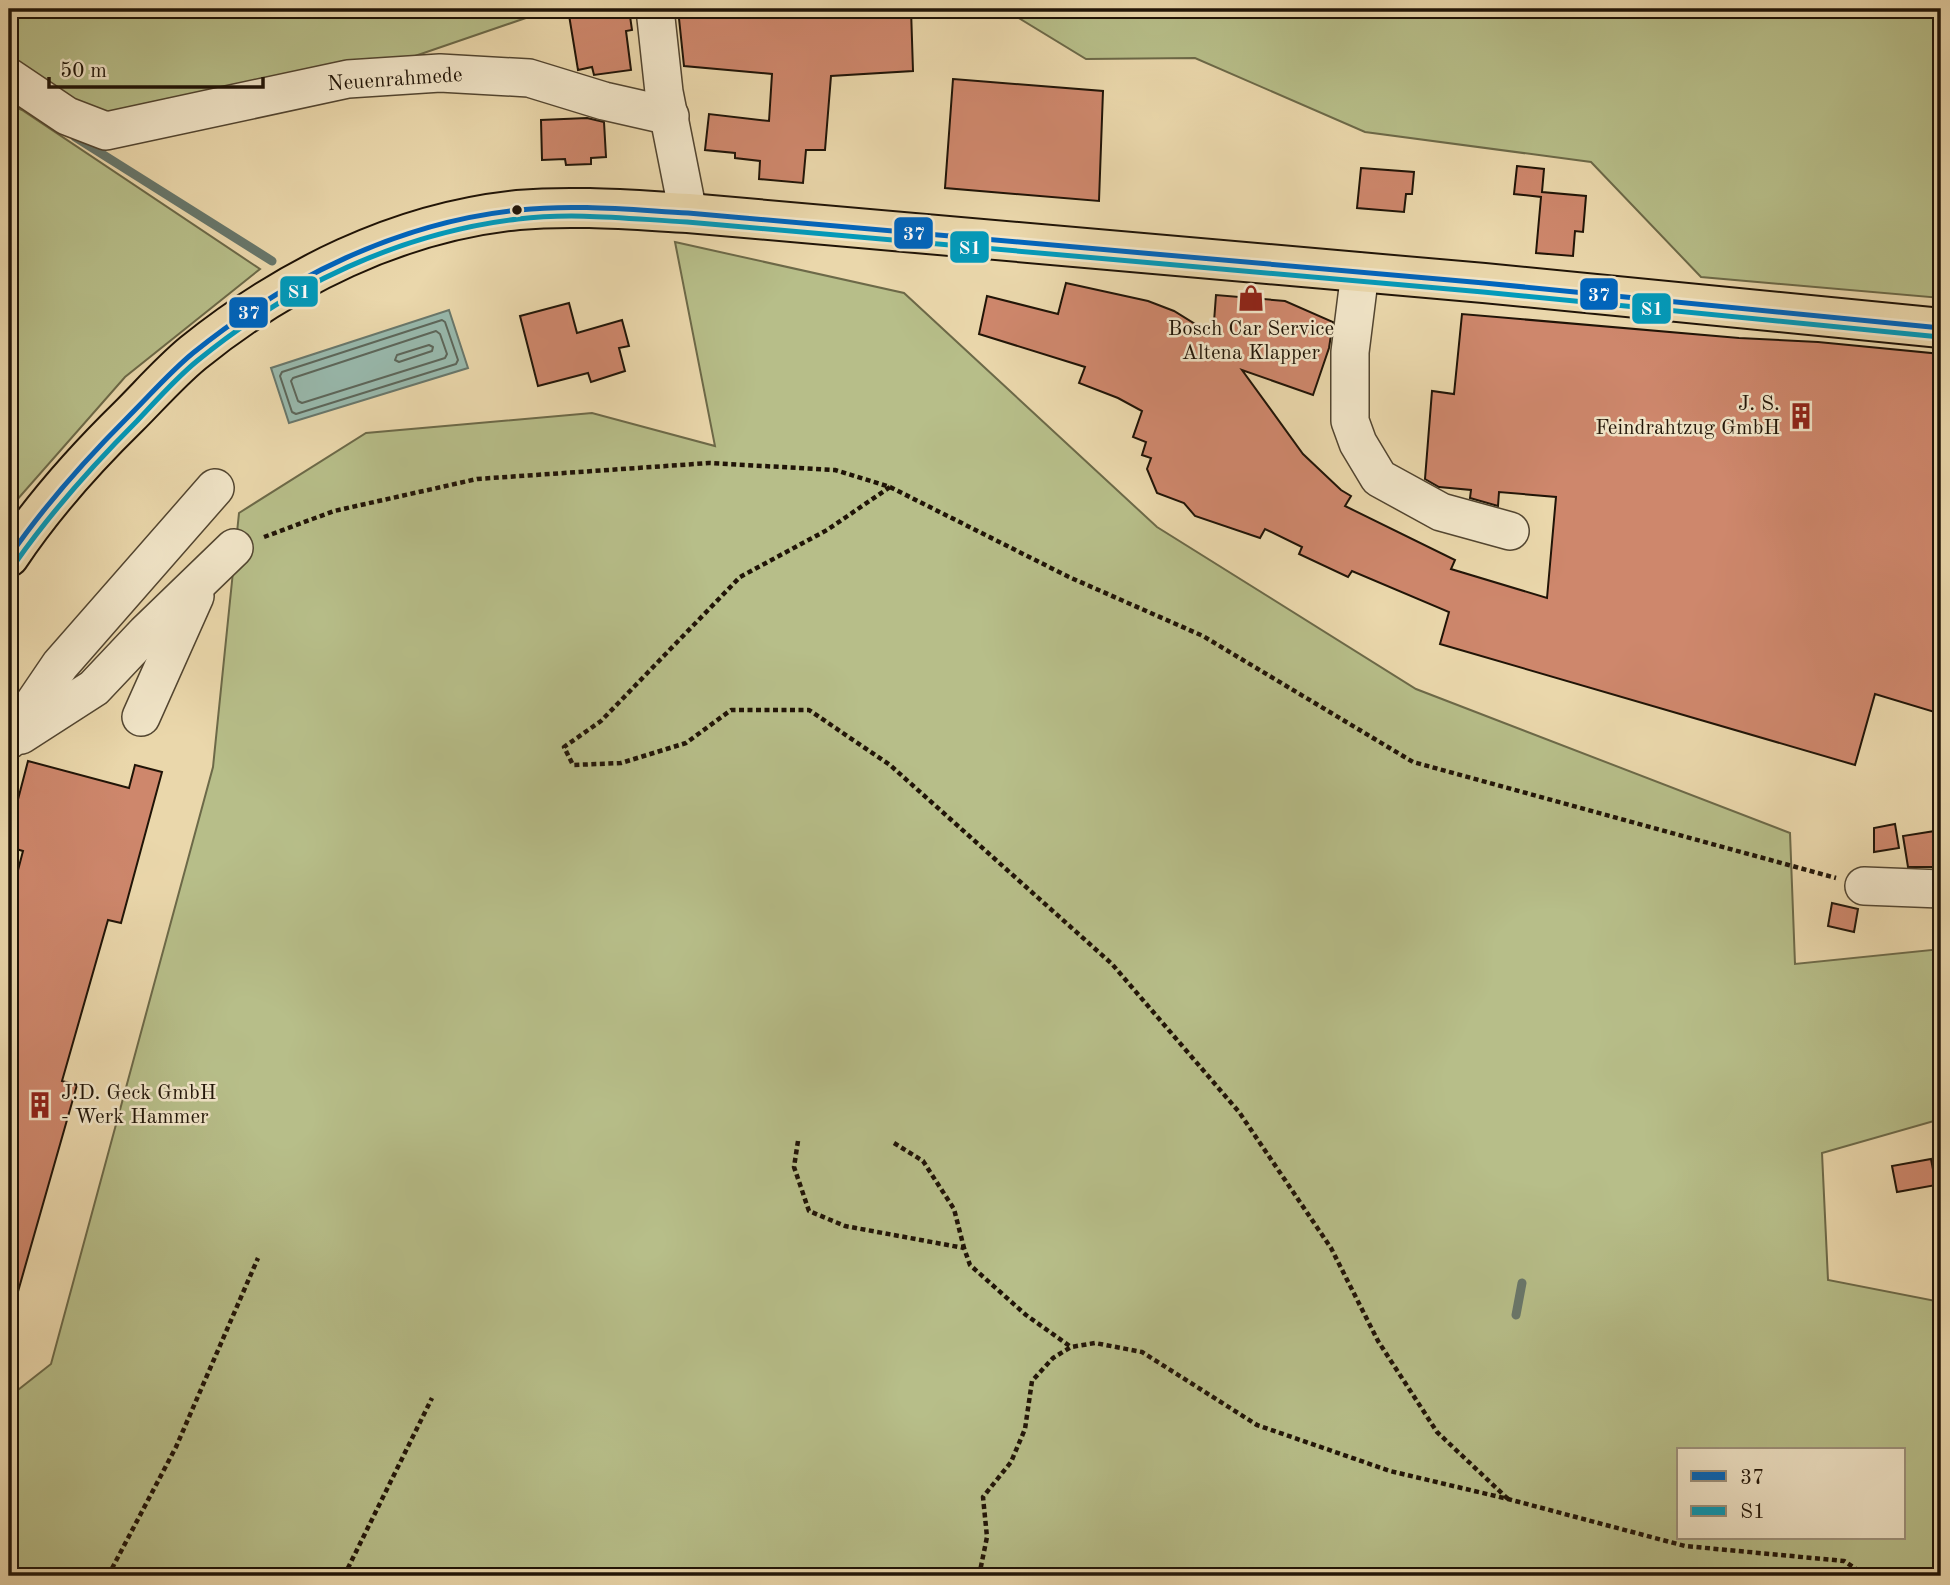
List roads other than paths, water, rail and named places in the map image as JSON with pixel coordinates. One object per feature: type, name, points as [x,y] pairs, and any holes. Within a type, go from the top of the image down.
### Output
[{"type":"main road","points":[[9,557],[91,454],[191,355],[250,310],[320,268],[396,237],[466,219],[517,210],[688,212],[1360,272],[1941,328]]},
{"type":"street","points":[[655,9],[664,92],[688,212]]},
{"type":"street","name":"Neuenrahmede","points":[[9,77],[67,116],[106,131],[348,79],[440,73],[529,78],[604,101],[670,116]]},
{"type":"street","points":[[1360,272],[1350,352],[1350,421],[1357,443],[1379,478],[1441,512],[1510,531]]},
{"type":"street","points":[[9,741],[60,665],[215,488]]},
{"type":"street","points":[[9,741],[93,688],[234,548]]},
{"type":"street","points":[[141,717],[204,576]]},
{"type":"street","points":[[1864,886],[1941,889]]},
{"type":"water","points":[[449,310],[468,368],[289,423],[271,368]]},
{"type":"waterway","points":[[75,137],[272,261]]},
{"type":"waterway","points":[[1516,1315],[1522,1283]]},
{"type":"place","name":"Bosch Car Service Altena Klapper","points":[[1251,298]]},
{"type":"place","name":"J. S. Feindrahtzug GmbH","points":[[1801,416]]},
{"type":"place","name":"J.D. Geck GmbH - Werk Hammer","points":[[40,1105]]}]
